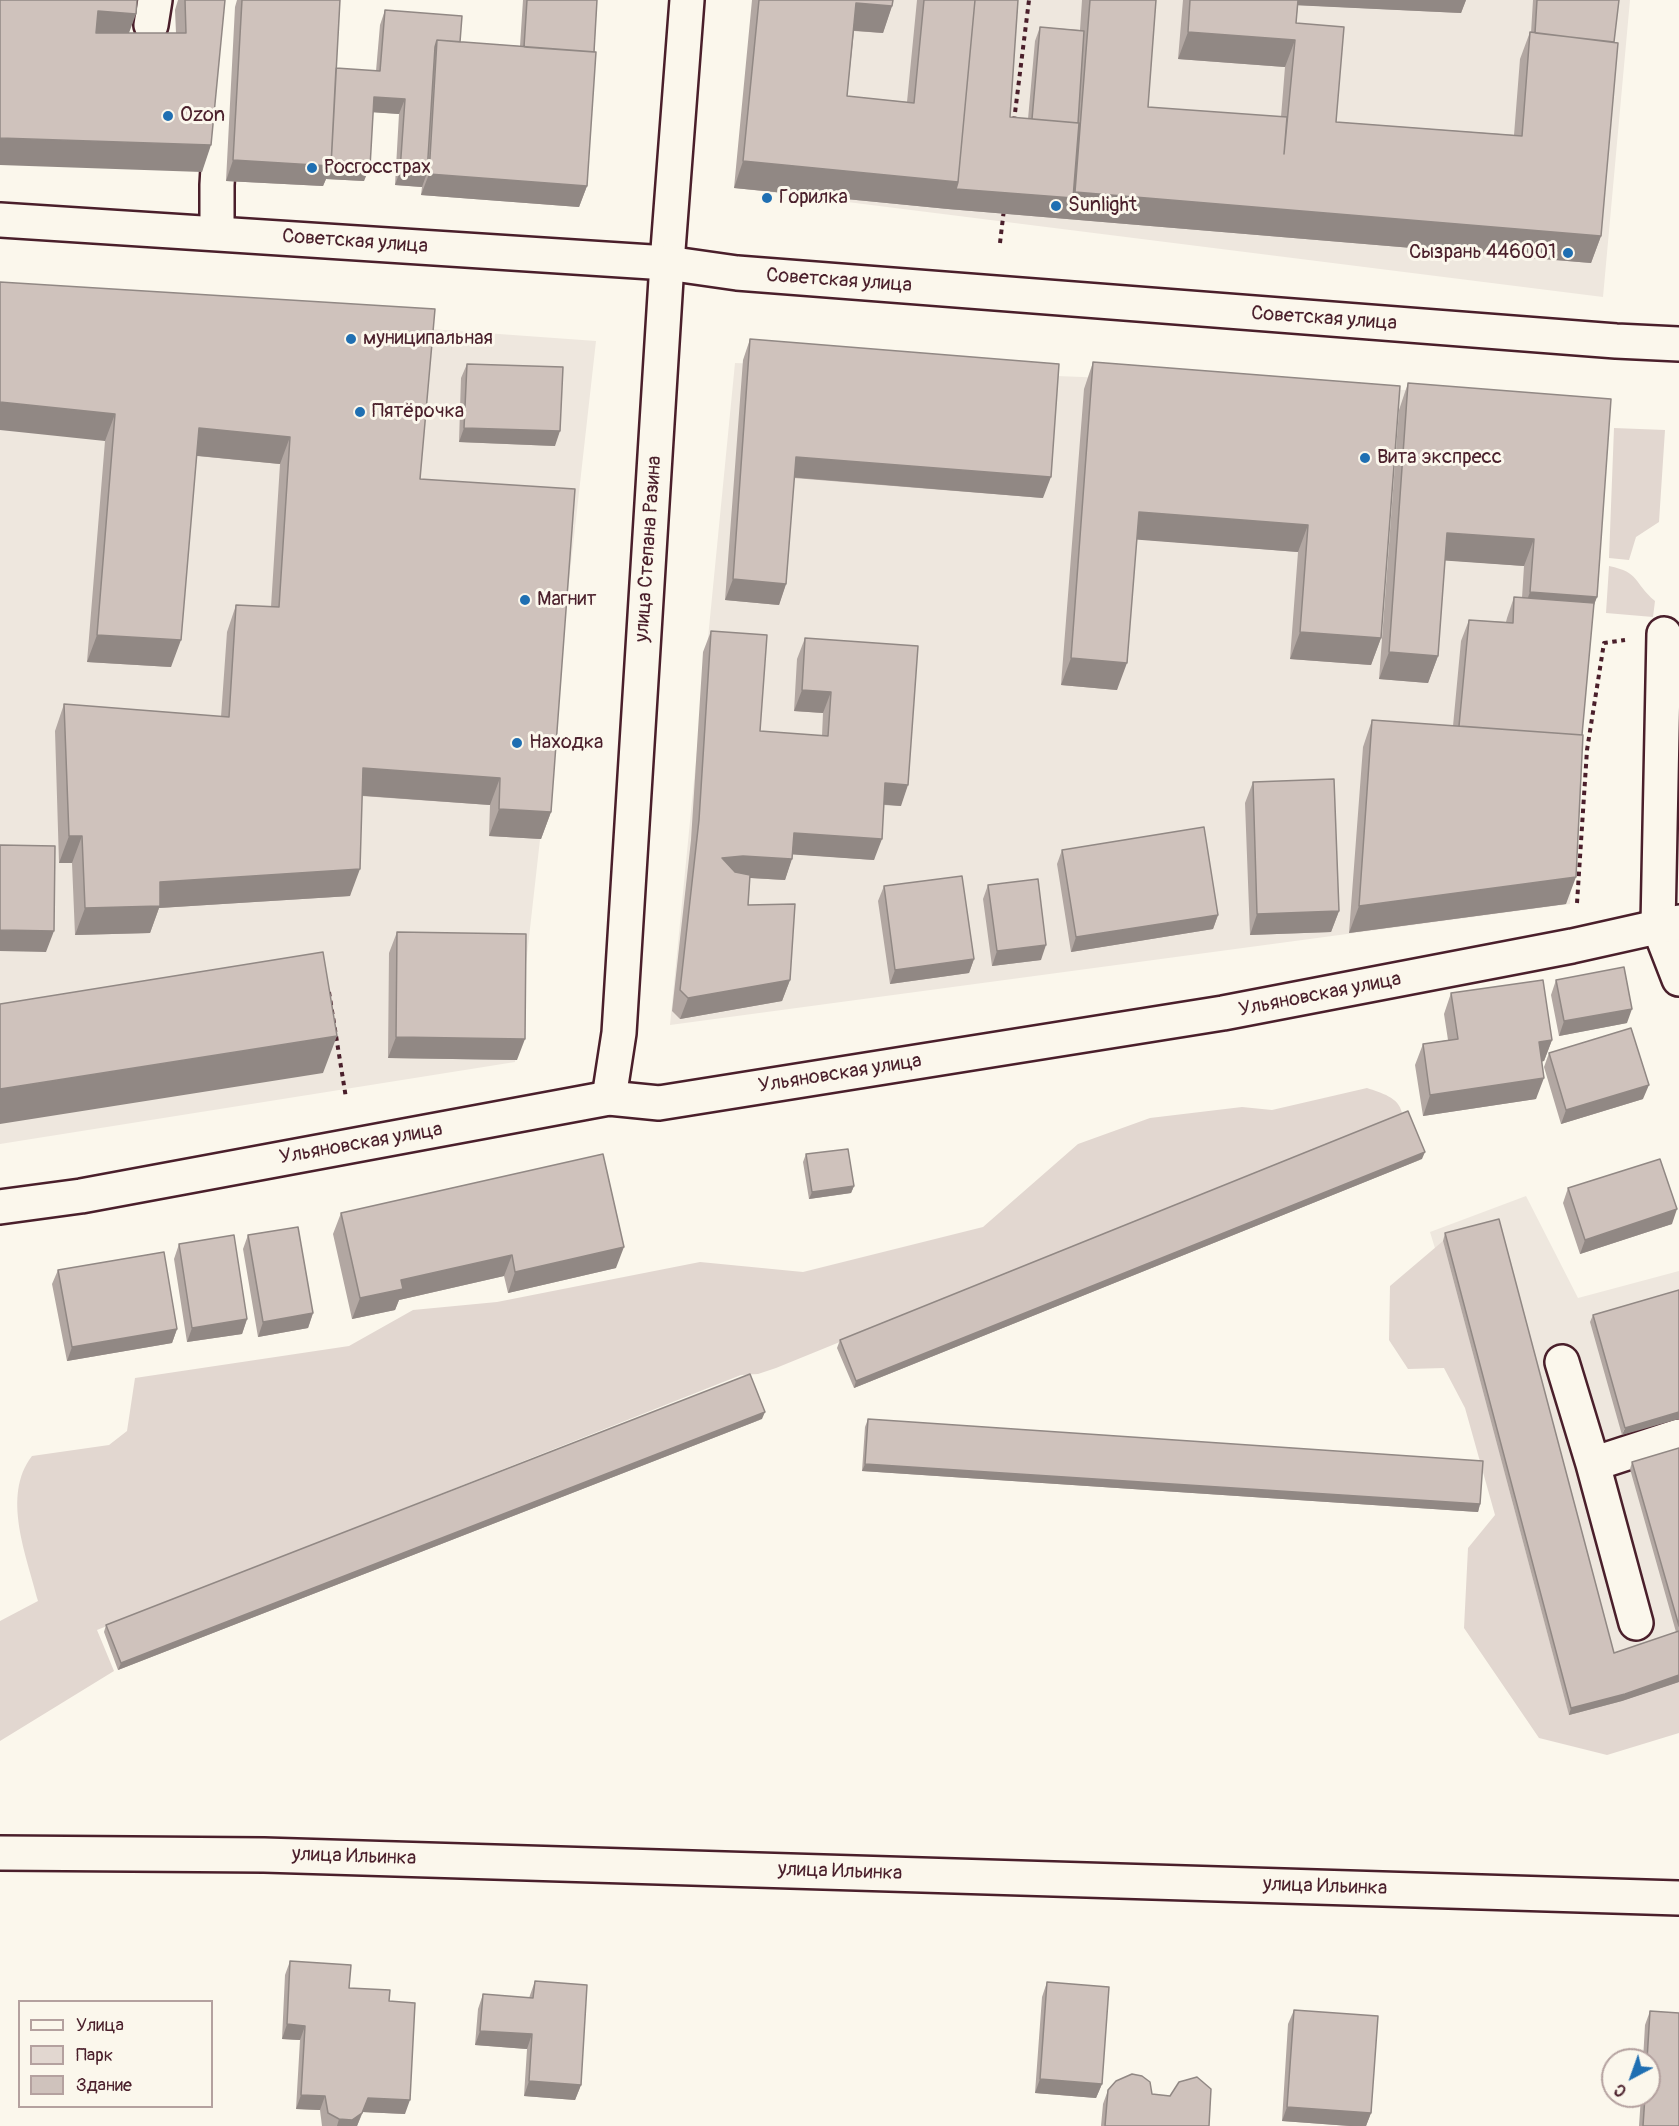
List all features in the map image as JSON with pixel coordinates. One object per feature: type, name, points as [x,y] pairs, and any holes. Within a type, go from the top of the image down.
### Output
[{"type":"main road","points":[[217,233],[217,185],[228,0]]},
{"type":"main road","name":"улица Степана Разина","points":[[609,1098],[619,1033],[667,263],[687,0]]},
{"type":"main road","name":"Советская улица","points":[[0,220],[667,263],[761,275],[1679,344]]},
{"type":"main road","points":[[1664,634],[1669,923],[1672,955],[1679,979]]},
{"type":"main road","name":"Ульяновская улица","points":[[0,1207],[81,1196],[609,1098],[659,1103],[1223,1013],[1572,946],[1669,923]]},
{"type":"main road","points":[[1562,1362],[1593,1464],[1636,1623]]},
{"type":"main road","points":[[1593,1464],[1679,1436]]},
{"type":"main road","name":"улица Ильинка","points":[[0,1853],[299,1856],[1679,1898]]},
{"type":"path","points":[[1014,127],[1029,0]]},
{"type":"path","points":[[1000,243],[1006,197]]},
{"type":"path","points":[[1572,946],[1587,750],[1604,643],[1664,634]]},
{"type":"path","points":[[328,987],[346,1098]]},
{"type":"shaded area","points":[[764,0],[1630,0],[1603,297],[744,189]]},
{"type":"shaded area","points":[[0,298],[596,341],[515,1062],[0,1144]]},
{"type":"shaded area","points":[[735,363],[1603,398],[1570,904],[670,1025]]},
{"type":"shaded area","points":[[1526,1196],[1578,1298],[1679,1271],[1679,1701],[1582,1728],[1430,1232]]},
{"type":"green space","points":[[1614,428],[1665,430],[1659,522],[1636,537],[1629,560],[1609,558]]},
{"type":"green space","points":[[1609,566],[1632,575],[1655,601],[1653,617],[1606,613]]},
{"type":"green space","points":[[1367,1088],[1393,1099],[1402,1113],[776,1368],[758,1374],[741,1375],[97,1630],[114,1671],[0,1741],[0,1621],[38,1601],[19,1527],[18,1489],[23,1472],[32,1456],[109,1445],[127,1431],[135,1378],[349,1346],[413,1310],[497,1302],[700,1262],[803,1272],[983,1227],[1078,1144],[1150,1118],[1242,1107],[1272,1110]]},
{"type":"green space","points":[[1443,1241],[1569,1714],[1622,1701],[1679,1682],[1679,1733],[1607,1755],[1539,1738],[1464,1628],[1468,1548],[1495,1515],[1465,1408],[1444,1368],[1408,1369],[1389,1340],[1390,1286]]},
{"type":"building","points":[[0,0],[137,0],[136,14],[98,11],[96,33],[186,33],[185,0],[225,0],[211,145],[0,138]]},
{"type":"building","points":[[242,0],[340,0],[331,166],[233,160]]},
{"type":"building","points":[[527,0],[597,0],[594,52],[524,47]]},
{"type":"building","points":[[759,0],[893,0],[892,6],[856,3],[847,96],[914,103],[924,0],[975,0],[958,182],[743,161]]},
{"type":"building","points":[[975,0],[1018,0],[1010,117],[1079,123],[1073,198],[956,189]]},
{"type":"building","points":[[1090,0],[1156,0],[1148,107],[1287,117],[1284,154],[1295,40],[1188,32],[1190,0],[1298,0],[1296,23],[1344,27],[1336,122],[1522,136],[1530,32],[1618,43],[1601,236],[1075,192]]},
{"type":"building","points":[[1537,0],[1619,0],[1614,42],[1535,33]]},
{"type":"building","points":[[385,10],[462,16],[460,42],[437,40],[435,47],[427,173],[400,171],[405,99],[374,97],[370,167],[331,165],[336,68],[380,71]]},
{"type":"building","points":[[1040,27],[1084,31],[1078,123],[1032,119]]},
{"type":"building","points":[[437,40],[596,52],[587,186],[429,174]]},
{"type":"building","points":[[0,282],[435,309],[420,479],[575,489],[551,812],[499,809],[500,778],[363,768],[360,869],[160,882],[160,906],[85,908],[82,836],[69,836],[64,704],[229,717],[236,605],[279,607],[290,437],[199,428],[181,640],[97,635],[115,414],[0,402]]},
{"type":"building","points":[[750,339],[1059,364],[1051,477],[796,457],[786,584],[733,579]]},
{"type":"building","points":[[1093,362],[1400,386],[1381,638],[1300,632],[1308,525],[1139,512],[1127,663],[1071,658]]},
{"type":"building","points":[[467,364],[563,367],[560,431],[464,428]]},
{"type":"building","points":[[1408,383],[1611,399],[1597,597],[1530,592],[1534,539],[1447,533],[1438,656],[1389,652]]},
{"type":"building","points":[[1514,597],[1594,603],[1582,735],[1459,726],[1469,620],[1513,623]]},
{"type":"building","points":[[711,631],[767,635],[760,731],[828,736],[831,692],[802,690],[805,638],[918,646],[908,785],[885,783],[882,839],[794,833],[792,859],[743,856],[722,858],[735,872],[750,875],[748,905],[795,904],[790,980],[688,998],[680,990],[699,820]]},
{"type":"building","points":[[1372,720],[1583,735],[1576,877],[1359,906]]},
{"type":"building","points":[[1334,779],[1339,911],[1257,914],[1253,782]]},
{"type":"building","points":[[1204,827],[1218,915],[1076,937],[1062,850]]},
{"type":"building","points":[[0,845],[55,846],[54,931],[0,930]]},
{"type":"building","points":[[962,876],[974,959],[895,970],[884,886]]},
{"type":"building","points":[[1038,879],[1046,945],[997,951],[988,885]]},
{"type":"building","points":[[397,932],[526,934],[525,1039],[396,1037]]},
{"type":"building","points":[[323,952],[337,1036],[0,1089],[0,1004]]},
{"type":"building","points":[[1624,967],[1632,1009],[1564,1021],[1556,980]]},
{"type":"building","points":[[1543,980],[1552,1040],[1539,1042],[1544,1078],[1430,1095],[1423,1044],[1458,1039],[1451,993]]},
{"type":"building","points":[[1631,1028],[1649,1085],[1566,1110],[1549,1053]]},
{"type":"building","points":[[1408,1111],[1425,1152],[856,1381],[840,1340]]},
{"type":"building","points":[[848,1149],[854,1186],[812,1192],[806,1154]]},
{"type":"building","points":[[603,1154],[624,1247],[515,1272],[512,1255],[401,1280],[403,1289],[360,1298],[341,1213]]},
{"type":"building","points":[[1660,1159],[1677,1209],[1585,1240],[1568,1188]]},
{"type":"building","points":[[1499,1219],[1614,1653],[1679,1631],[1679,1675],[1625,1694],[1571,1708],[1445,1233]]},
{"type":"building","points":[[298,1227],[313,1313],[263,1322],[248,1235]]},
{"type":"building","points":[[234,1235],[247,1319],[192,1328],[179,1244]]},
{"type":"building","points":[[164,1252],[177,1329],[72,1347],[58,1270]]},
{"type":"building","points":[[1679,1290],[1679,1412],[1625,1428],[1593,1315]]},
{"type":"building","points":[[750,1374],[765,1412],[121,1663],[106,1625]]},
{"type":"building","points":[[868,1419],[1483,1461],[1480,1504],[865,1464]]},
{"type":"building","points":[[1679,1448],[1679,1626],[1632,1462]]},
{"type":"building","points":[[290,1961],[351,1965],[349,1988],[390,1990],[389,2001],[415,2003],[410,2100],[368,2098],[362,2113],[352,2120],[339,2119],[328,2113],[325,2096],[301,2095],[305,2026],[287,2024]]},
{"type":"building","points":[[535,1981],[587,1985],[581,2085],[529,2081],[532,2034],[480,2031],[483,1994],[533,1998]]},
{"type":"building","points":[[1047,1982],[1109,1987],[1102,2084],[1040,2079]]},
{"type":"building","points":[[1294,2010],[1378,2016],[1371,2113],[1287,2107]]},
{"type":"building","points":[[1650,2011],[1679,2013],[1679,2126],[1643,2126],[1644,2108],[1661,2108],[1661,2048],[1648,2048]]},
{"type":"building","points":[[1132,2074],[1142,2076],[1150,2082],[1152,2094],[1170,2096],[1179,2082],[1197,2077],[1211,2089],[1209,2126],[1105,2126],[1108,2090],[1116,2081]]},
{"type":"place","name":"Ozon","points":[[168,116]]},
{"type":"place","name":"Росгосстрах","points":[[312,168]]},
{"type":"place","name":"Горилка","points":[[767,198]]},
{"type":"place","name":"Sunlight","points":[[1056,206]]},
{"type":"place","name":"Сызрань 446001","points":[[1568,253]]},
{"type":"place","name":"муниципальная","points":[[351,339]]},
{"type":"place","name":"Пятёрочка","points":[[360,412]]},
{"type":"place","name":"Вита экспресс","points":[[1365,458]]},
{"type":"place","name":"Магнит","points":[[525,600]]},
{"type":"place","name":"Находка","points":[[517,743]]}]
